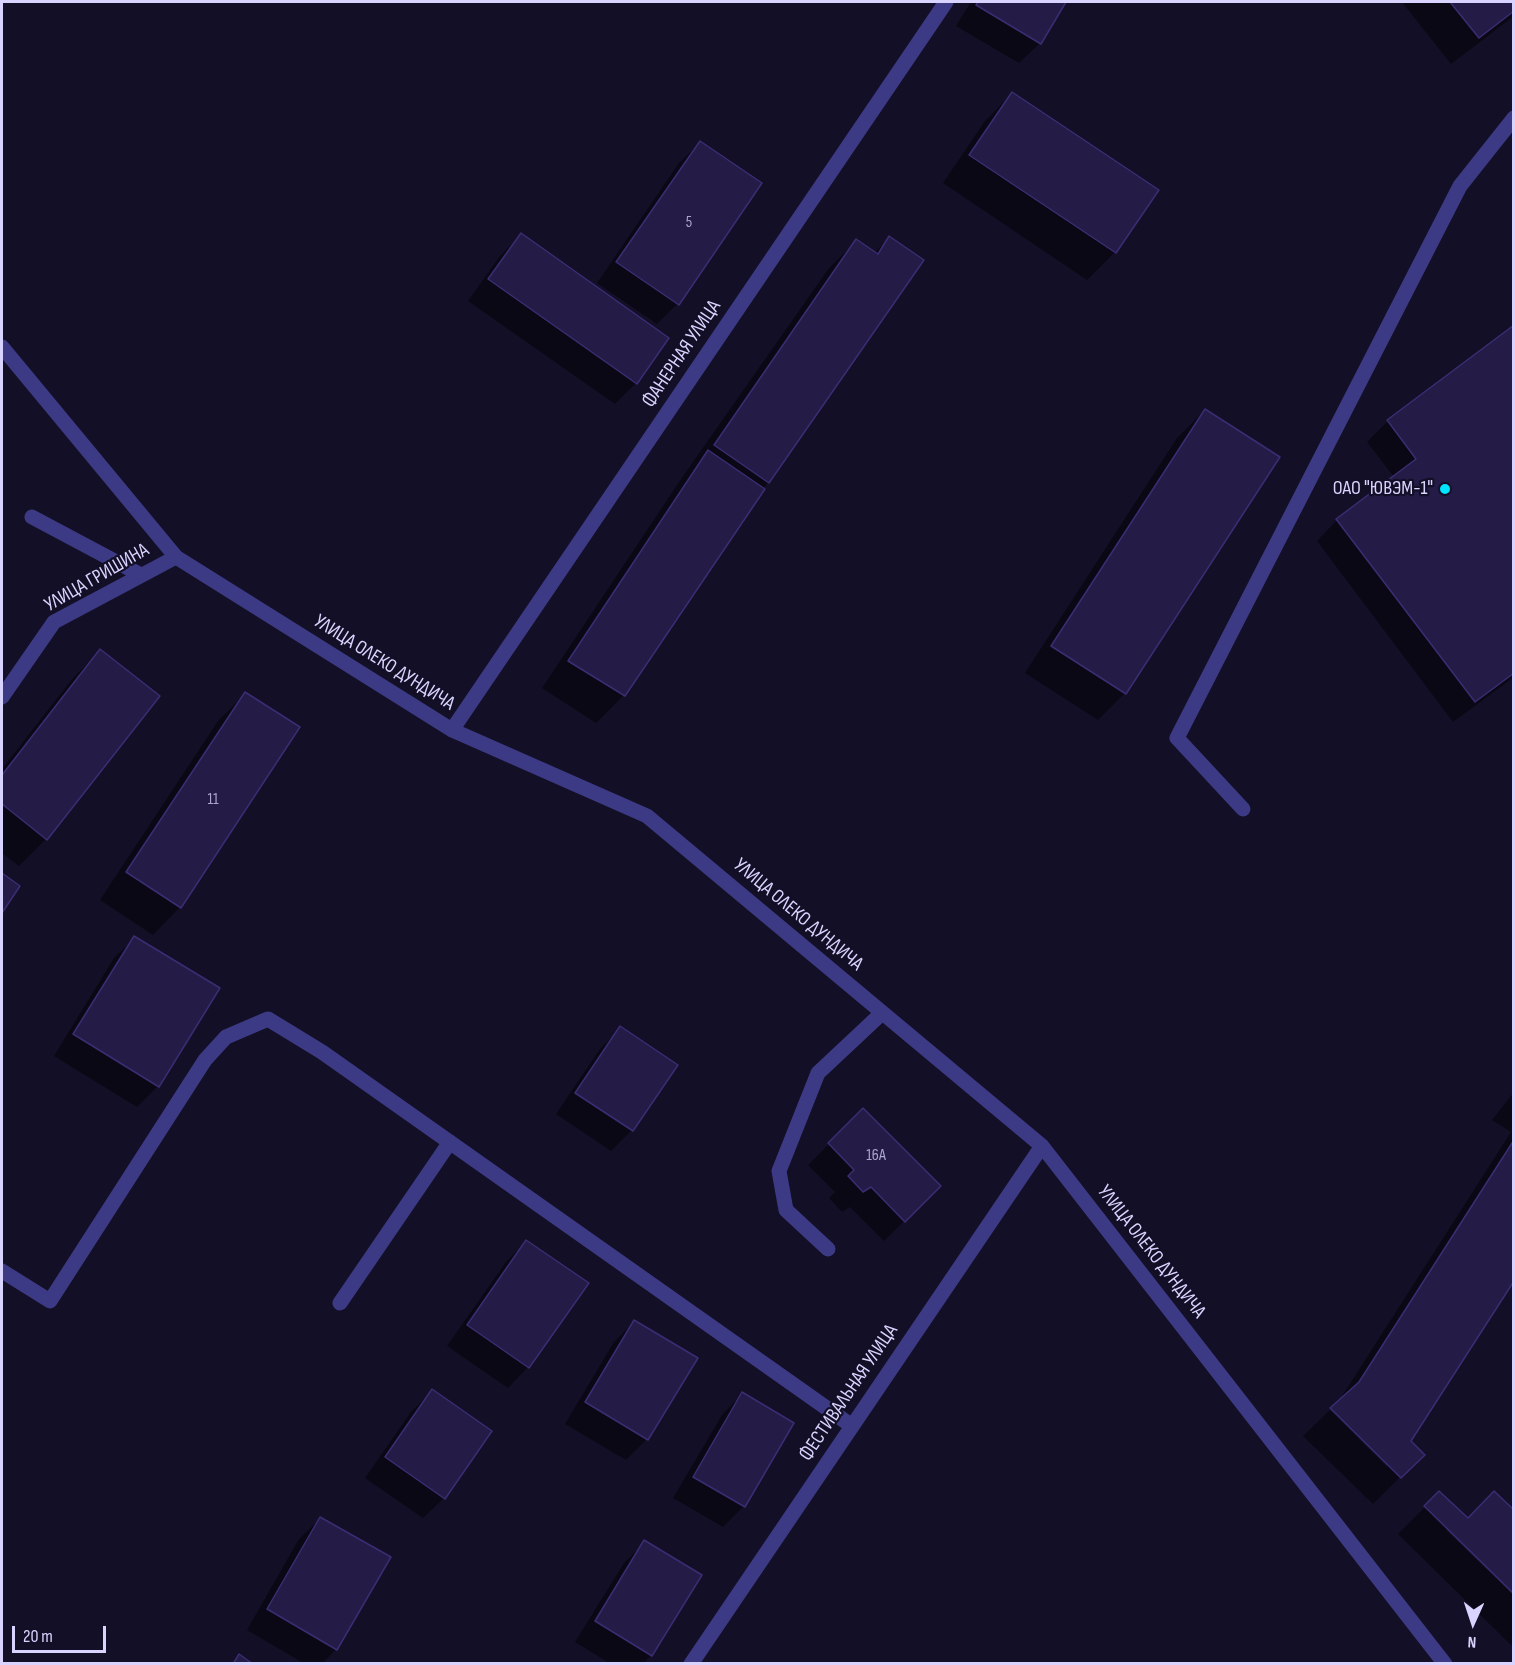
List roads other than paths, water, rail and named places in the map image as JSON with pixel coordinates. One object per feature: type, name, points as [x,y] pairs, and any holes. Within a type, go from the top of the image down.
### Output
[{"type":"street","name":"ФАНЕРНАЯ УЛИЦА","points":[[452,730],[946,2]]},
{"type":"street","points":[[1243,809],[1177,738],[1460,186],[1514,118]]},
{"type":"street","name":"УЛИЦА ОЛЕКО ДУНДИЧА","points":[[2,347],[176,557],[452,730],[647,816],[1042,1146],[1445,1664]]},
{"type":"street","points":[[32,517],[141,575]]},
{"type":"street","name":"УЛИЦА ГРИШИНА","points":[[2,697],[54,622],[176,557]]},
{"type":"street","points":[[828,1248],[786,1210],[779,1171],[818,1073],[882,1013]]},
{"type":"street","points":[[2,1271],[50,1301],[205,1060],[226,1037],[268,1019],[322,1052],[852,1426]]},
{"type":"street","points":[[340,1303],[450,1142]]},
{"type":"street","name":"ФЕСТИВАЛЬНАЯ УЛИЦА","points":[[690,1664],[1042,1146]]},
{"type":"place","name":"ОАО \"ЮВЭМ-1\"","points":[[1445,489]]}]
